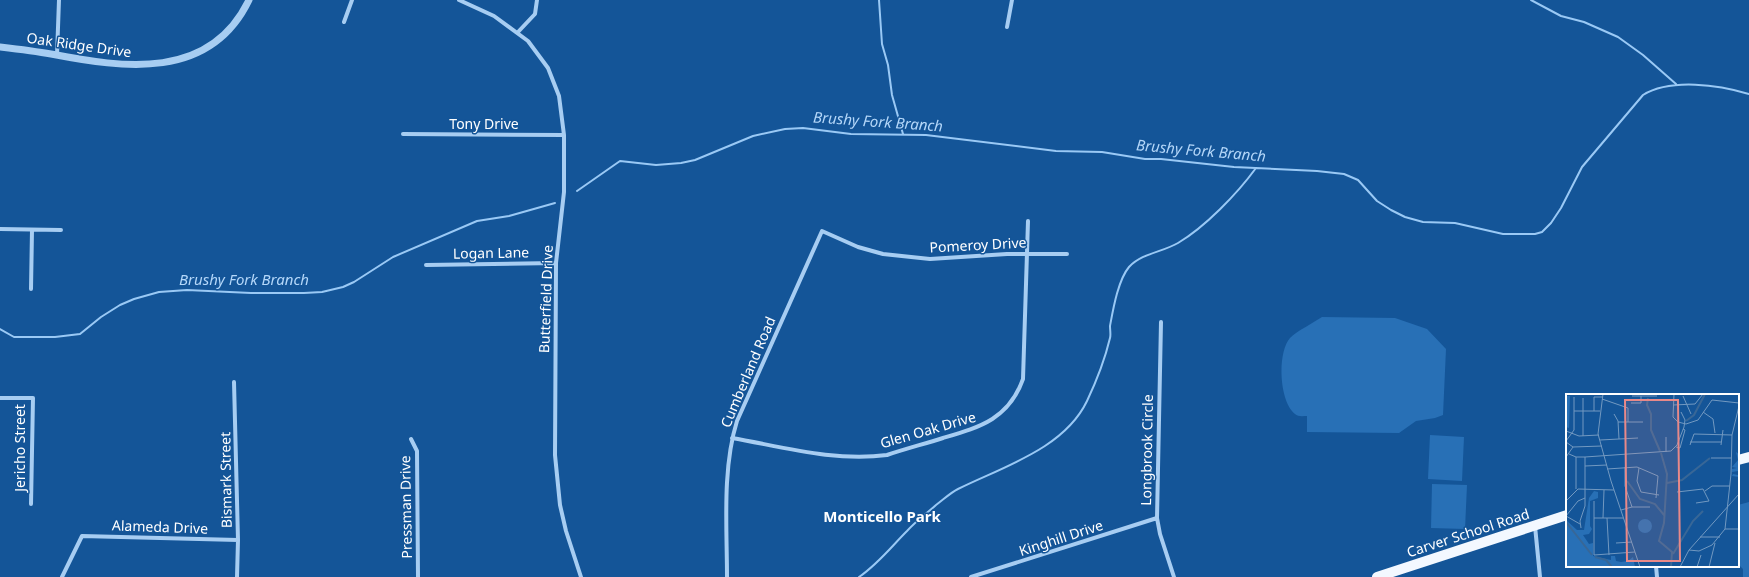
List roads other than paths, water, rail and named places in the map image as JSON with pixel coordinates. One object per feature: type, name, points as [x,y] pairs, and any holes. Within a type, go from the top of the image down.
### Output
[{"type":"main road","points":[[1739,460],[1749,456]]},
{"type":"main road","name":"Carver School Road","points":[[1377,577],[1566,515]]},
{"type":"street","points":[[57,55],[59,0]]},
{"type":"street","name":"Oak Ridge Drive","points":[[0,47],[106,64],[135,66],[155,64],[180,59],[197,53],[221,37],[238,18],[249,0]]},
{"type":"street","points":[[344,22],[352,0]]},
{"type":"street","name":"Butterfield Drive","points":[[459,0],[494,16],[518,32],[528,41],[538,52],[554,81],[559,96],[564,135],[564,192],[556,263],[555,431],[557,481],[566,531],[581,577]]},
{"type":"street","points":[[518,32],[535,14],[537,0]]},
{"type":"street","points":[[1008,27],[1012,0]]},
{"type":"street","name":"Tony Drive","points":[[403,134],[564,135]]},
{"type":"street","name":"Glen Oak Drive","points":[[732,438],[832,456],[872,457],[894,453],[979,427],[998,416],[1009,405],[1018,392],[1023,379],[1028,221]]},
{"type":"street","points":[[0,229],[61,230]]},
{"type":"street","points":[[31,289],[32,230]]},
{"type":"street","name":"Pomeroy Drive","points":[[822,231],[858,247],[883,254],[904,257],[943,260],[1028,254],[1067,254]]},
{"type":"street","name":"Cumberland Road","points":[[727,577],[729,453],[732,438],[740,414],[822,231]]},
{"type":"street","name":"Logan Lane","points":[[426,265],[556,263]]},
{"type":"street","name":"Longbrook Circle","points":[[1161,322],[1157,518],[1160,534],[1174,577]]},
{"type":"street","name":"Bismark Street","points":[[234,382],[238,540],[237,577]]},
{"type":"street","name":"Jericho Street","points":[[0,398],[33,398],[31,504]]},
{"type":"street","name":"Pressman Drive","points":[[411,439],[418,451],[418,577]]},
{"type":"street","name":"Kinghill Drive","points":[[971,577],[1157,518]]},
{"type":"street","points":[[1535,526],[1540,577]]},
{"type":"street","name":"Alameda Drive","points":[[62,577],[82,536],[238,540]]},
{"type":"street","points":[[1656,567],[1657,577]]},
{"type":"waterway","points":[[879,0],[882,44],[888,65],[892,95],[903,134]]},
{"type":"waterway","points":[[1531,0],[1561,16],[1584,22],[1618,37],[1643,55],[1676,84]]},
{"type":"waterway","name":"Brushy Fork Branch","points":[[577,191],[620,161],[656,165],[681,163],[695,160],[753,136],[785,129],[803,128],[851,134],[926,135],[1056,151],[1102,152],[1145,159],[1161,159],[1234,167],[1317,171],[1344,174],[1358,180],[1377,201],[1405,217],[1423,222],[1455,223],[1503,234],[1535,234],[1542,232],[1551,223],[1561,208],[1582,167],[1643,95],[1667,86],[1681,85],[1710,86],[1749,94]]},
{"type":"waterway","points":[[859,577],[878,561],[914,524],[952,492],[1030,455],[1048,444],[1077,418],[1087,401],[1106,354],[1116,295],[1122,279],[1129,267],[1134,262],[1146,256],[1178,243],[1199,228],[1230,199],[1256,168]]},
{"type":"waterway","name":"Brushy Fork Branch","points":[[0,329],[14,337],[55,337],[80,334],[101,317],[120,305],[134,299],[159,292],[187,290],[251,293],[322,292],[343,287],[354,282],[393,257],[477,221],[509,216],[555,203]]},
{"type":"district","name":"Monticello Park","points":[[882,517]]}]
